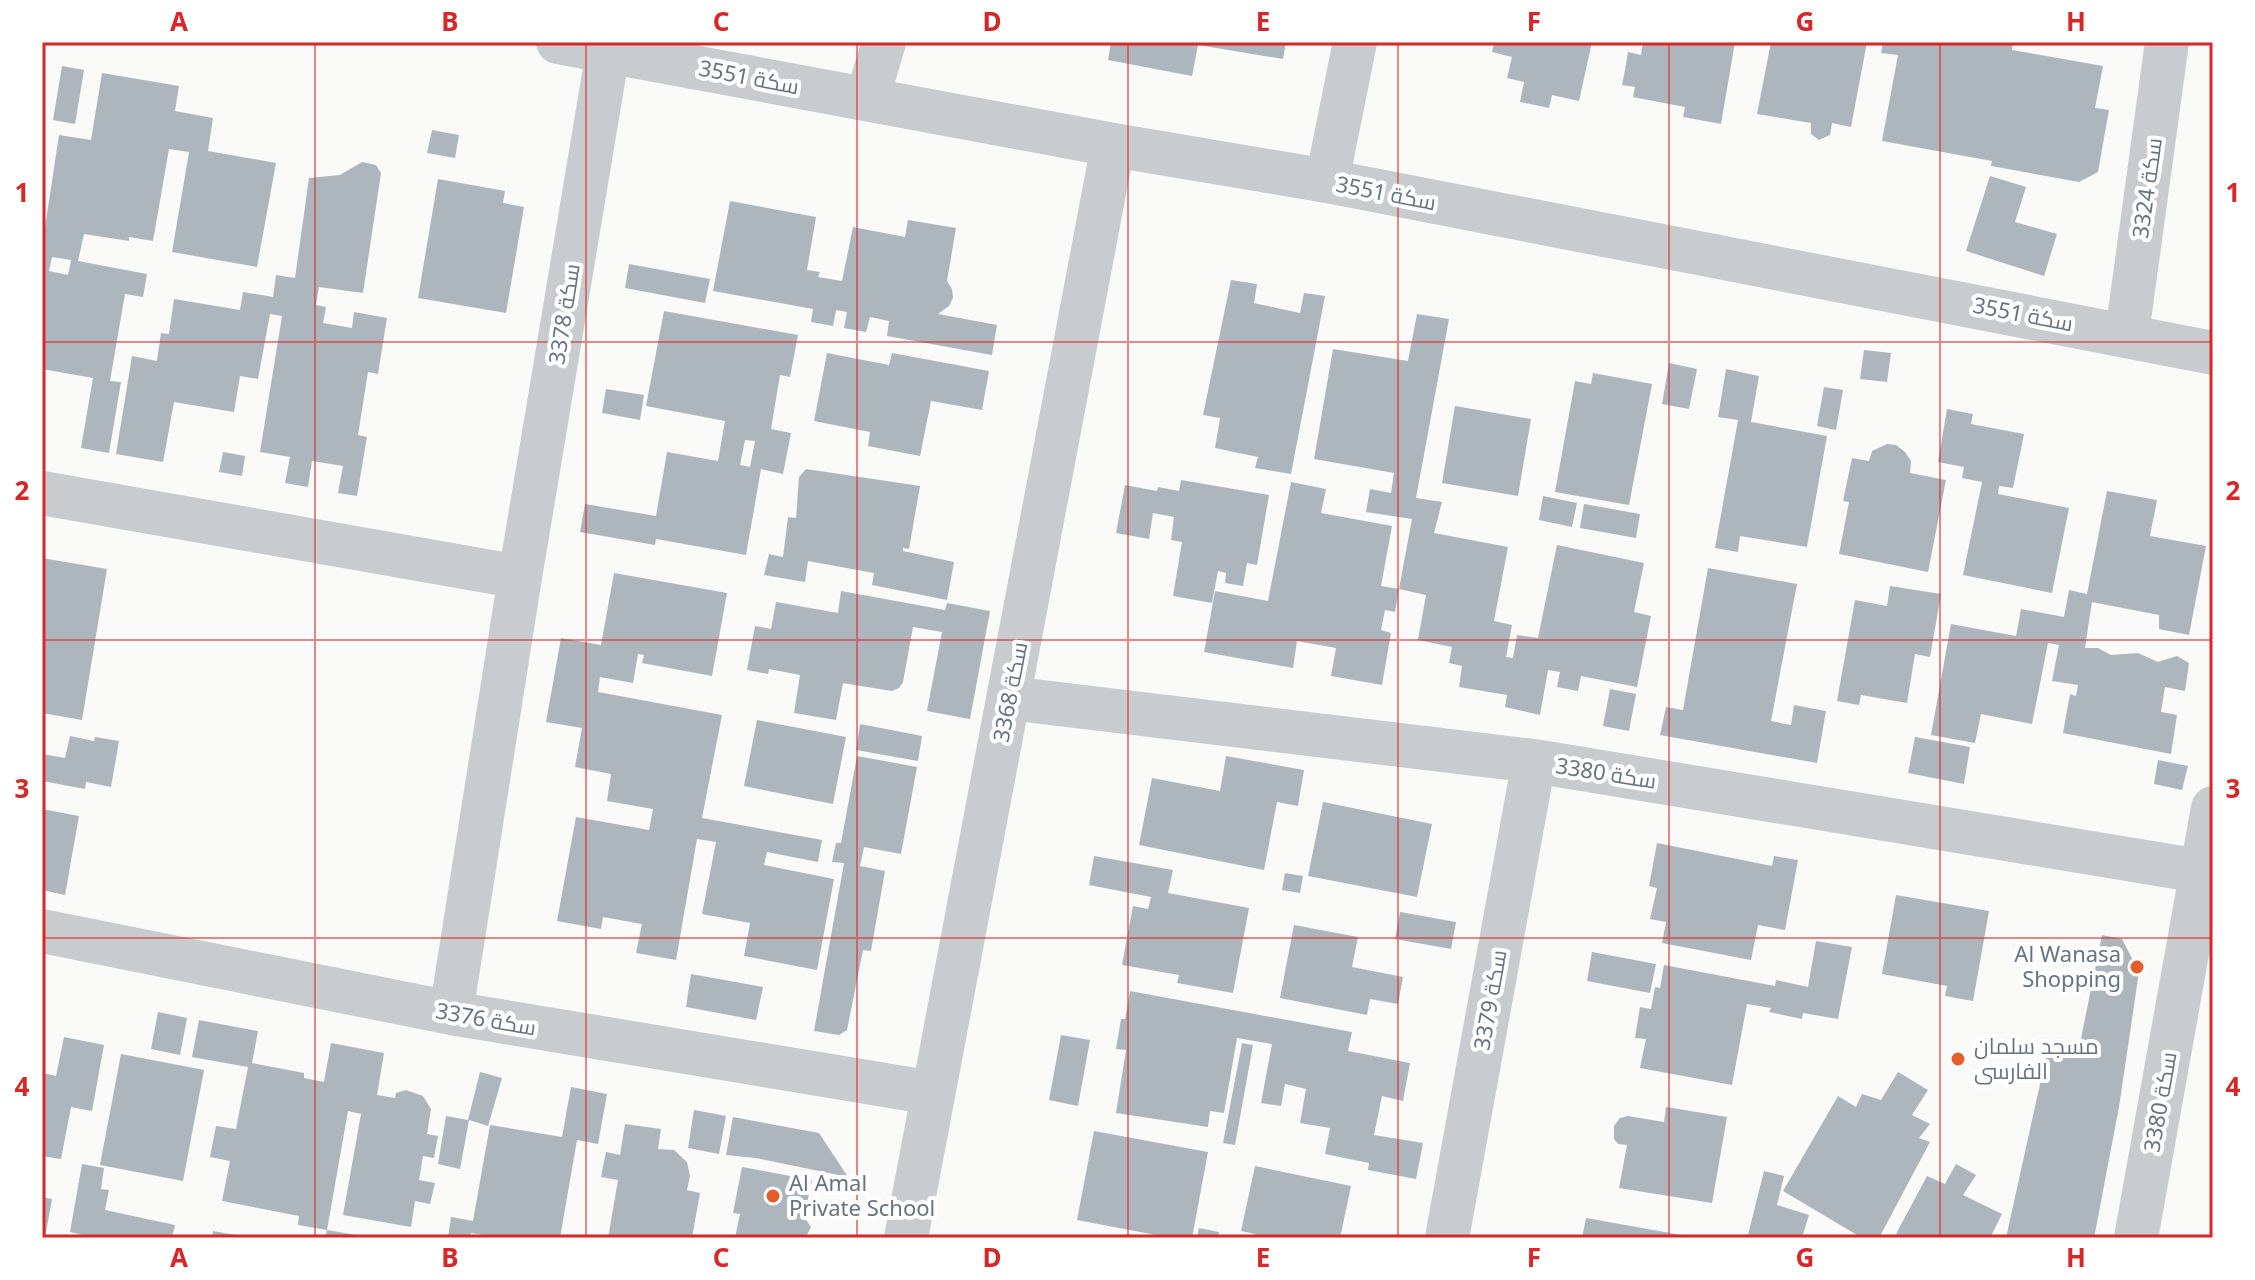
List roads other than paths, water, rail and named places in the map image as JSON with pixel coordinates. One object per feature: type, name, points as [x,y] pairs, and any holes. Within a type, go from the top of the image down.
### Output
[{"type":"street","name":"سكة 3551","points":[[558,42],[1113,145],[1327,181],[2213,353]]},
{"type":"street","points":[[867,99],[884,42]]},
{"type":"street","points":[[1327,181],[1355,42]]},
{"type":"street","name":"سكة 3324","points":[[2127,334],[2167,42]]},
{"type":"street","name":"سكة 3378","points":[[451,1013],[608,51]]},
{"type":"street","name":"سكة 3368","points":[[906,1238],[1113,145]]},
{"type":"street","points":[[42,493],[520,577]]},
{"type":"street","name":"سكة 3380","points":[[1008,698],[1534,761],[2200,871]]},
{"type":"street","name":"سكة 3379","points":[[1447,1238],[1534,761]]},
{"type":"street","name":"سكة 3380","points":[[2136,1238],[2213,808]]},
{"type":"street","name":"سكة 3376","points":[[42,931],[451,1013],[933,1093]]},
{"type":"place","name":"Al Wanasa Shopping","points":[[2137,967]]},
{"type":"place","name":"مسجد سلمان الفارسى","points":[[1958,1059]]},
{"type":"place","name":"Al Amal Private School","points":[[773,1196]]}]
